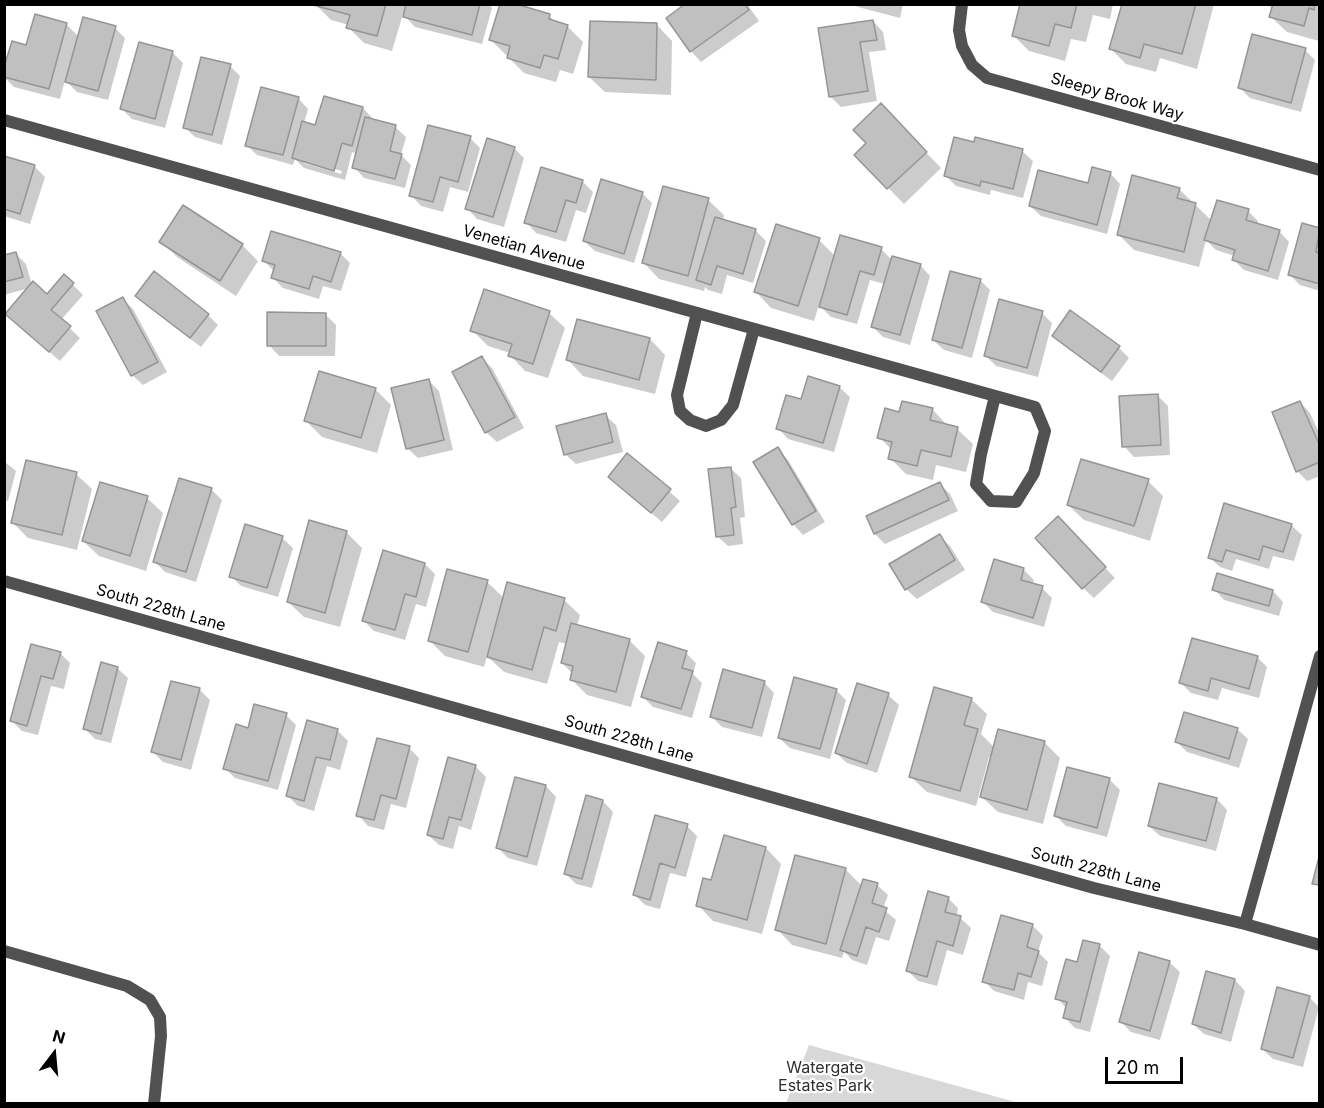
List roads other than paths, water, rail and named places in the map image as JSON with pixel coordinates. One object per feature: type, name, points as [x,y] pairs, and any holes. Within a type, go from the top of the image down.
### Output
[{"type":"street","name":"Sleepy Brook Way","points":[[962,4],[958,30],[962,46],[972,65],[987,78],[1320,170]]},
{"type":"street","name":"Venetian Avenue","points":[[4,120],[1035,407],[1045,432],[1034,473],[1016,502],[991,501],[976,484],[995,396]]},
{"type":"street","points":[[697,313],[677,396],[680,411],[690,420],[706,426],[721,420],[733,405],[754,329]]},
{"type":"street","name":"South 228th Lane","points":[[4,581],[1094,888],[1245,924],[1320,945]]},
{"type":"street","points":[[1245,924],[1320,656]]},
{"type":"street","points":[[4,951],[127,986],[150,1000],[159,1017],[161,1036],[154,1104]]},
{"type":"park label","name":"Watergate Estates Park","points":[[825,1077]]}]
